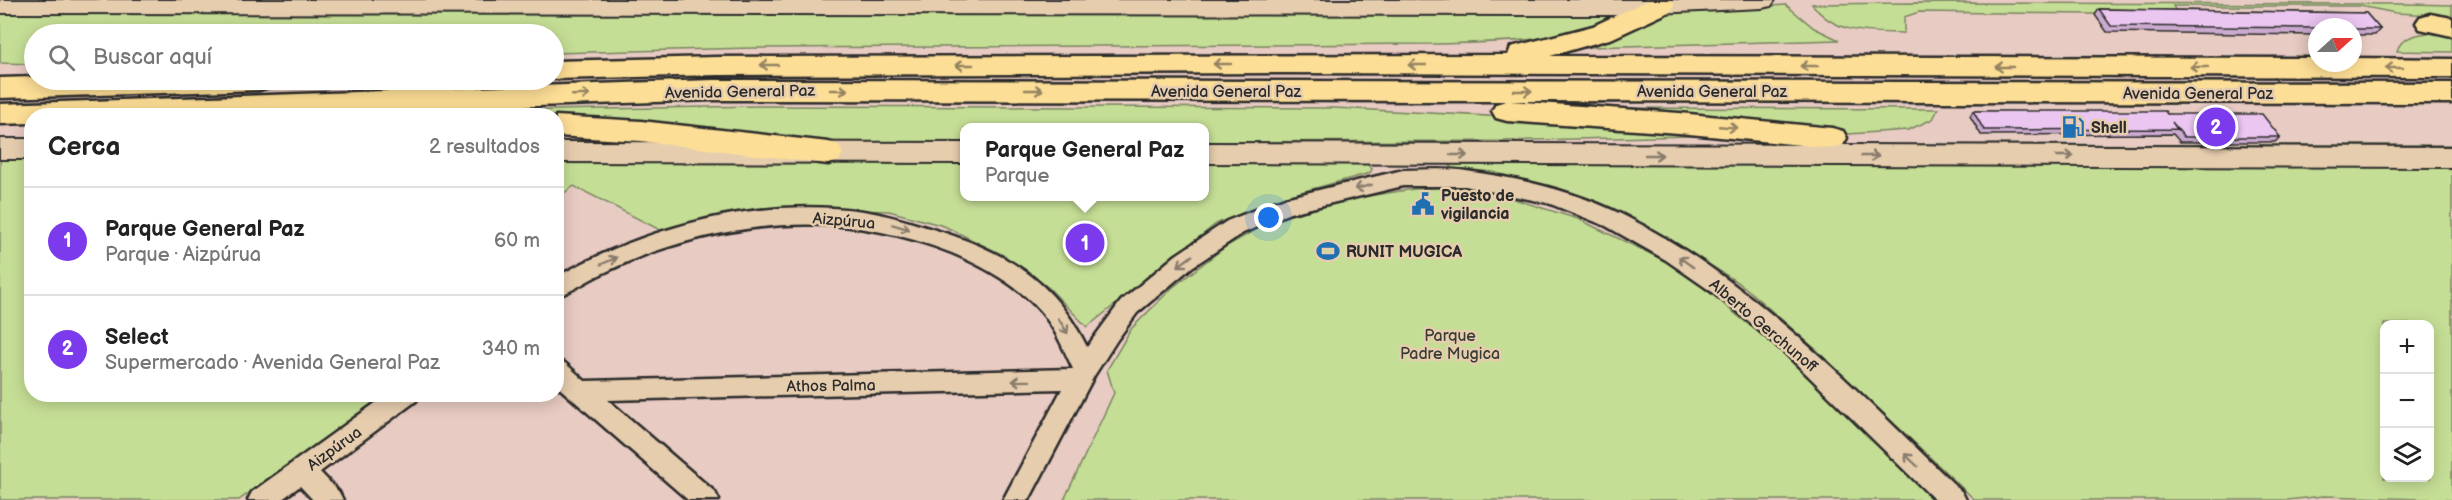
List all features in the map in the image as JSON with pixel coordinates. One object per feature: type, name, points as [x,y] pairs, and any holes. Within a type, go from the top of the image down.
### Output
[{"type":"highway","points":[[1476,65],[1603,32],[1661,5]]},
{"type":"highway","points":[[1476,65],[1689,51],[1880,43]]},
{"type":"highway","name":"Avenida General Paz","points":[[564,70],[717,66],[1476,65],[2452,68]]},
{"type":"highway","points":[[0,79],[24,80]]},
{"type":"highway","points":[[0,88],[24,87]]},
{"type":"highway","name":"Avenida General Paz","points":[[235,108],[713,90],[2452,93]]},
{"type":"highway","points":[[1293,91],[1445,106],[1765,130],[1832,138]]},
{"type":"highway","name":"Avenida General Paz","points":[[0,114],[24,113]]},
{"type":"highway","points":[[564,126],[641,131],[828,153]]},
{"type":"street","points":[[1504,0],[1540,7]]},
{"type":"street","points":[[0,4],[1319,3],[1540,7],[1661,5],[1762,0]]},
{"type":"street","points":[[0,149],[24,149]]},
{"type":"street","points":[[564,152],[960,153]]},
{"type":"street","points":[[1209,153],[1402,166],[2452,157]]},
{"type":"street","name":"Alberto Gerchunoff","points":[[1016,500],[1082,374],[1129,307],[1184,261],[1235,227],[1285,206],[1402,166],[1552,196],[1614,220],[1674,254],[1736,297],[1791,344],[1953,500]]},
{"type":"street","name":"Aizpúrua","points":[[564,284],[603,264],[694,230],[782,217],[853,218],[893,225],[957,245],[991,261],[1020,279],[1044,300],[1065,326],[1082,374]]},
{"type":"street","name":"Athos Palma","points":[[582,391],[1082,374]]},
{"type":"street","points":[[564,376],[706,500]]},
{"type":"street","name":"Aizpúrua","points":[[261,500],[396,402]]},
{"type":"street","points":[[303,471],[330,500]]},
{"type":"green space","points":[[1812,4],[2452,5],[2452,16],[2396,13],[2360,6],[2173,6],[2178,15],[1919,12],[1904,17],[1904,33],[1866,32],[1842,27],[1821,14]]},
{"type":"green space","points":[[1786,5],[1814,28],[1839,40],[1589,47],[1585,45],[1667,13]]},
{"type":"green space","points":[[0,11],[1620,15],[1575,31],[1505,42],[751,48],[564,53],[564,24],[24,24],[24,64],[0,63]]},
{"type":"green space","points":[[2436,32],[2452,33],[2452,52],[2397,51],[2407,38]]},
{"type":"green space","points":[[759,106],[1334,108],[1545,119],[1728,135],[1502,141],[1209,142],[1209,123],[960,123],[960,142],[823,142],[700,127],[564,118],[564,110]]},
{"type":"green space","points":[[1576,108],[1938,109],[1933,119],[1908,130],[1848,134]]},
{"type":"green space","points":[[1719,144],[2452,145],[2452,149],[1720,147]]},
{"type":"green space","points":[[0,158],[24,158],[24,402],[375,402],[239,500],[0,500]]},
{"type":"green space","points":[[564,160],[960,162],[960,201],[1209,201],[1209,161],[1365,162],[1372,169],[1370,173],[1276,199],[1216,224],[1087,327],[1049,288],[1003,255],[944,226],[889,211],[819,209],[708,217],[662,231],[574,186],[564,193]]},
{"type":"green space","points":[[1450,164],[2452,165],[2452,500],[2323,496],[2288,500],[1975,500],[1821,354],[1742,285],[1666,237],[1620,214],[1562,190],[1492,172],[1451,168]]},
{"type":"green space","name":"Parque Padre Mugica","points":[[1454,187],[1498,194],[1578,219],[1678,267],[1782,352],[1936,500],[1064,500],[1114,393],[1107,370],[1131,329],[1172,288],[1225,247],[1275,219],[1361,197],[1414,189]]},
{"type":"building","points":[[2099,9],[2366,13],[2380,29],[2362,29],[2362,18],[2308,18],[2308,28],[2111,26]]},
{"type":"building","points":[[1973,111],[2165,111],[2167,114],[2262,114],[2280,137],[2184,137],[2172,122],[2177,129],[1984,130]]},
{"type":"place","name":"Shell","points":[[2073,127]]},
{"type":"place","name":"Select","points":[[2216,127]]},
{"type":"place","name":"Puesto de vigilancia","points":[[1423,204]]},
{"type":"place","name":"Parque General Paz","points":[[1085,243]]},
{"type":"place","name":"RUNIT MUGICA","points":[[1328,251]]}]
